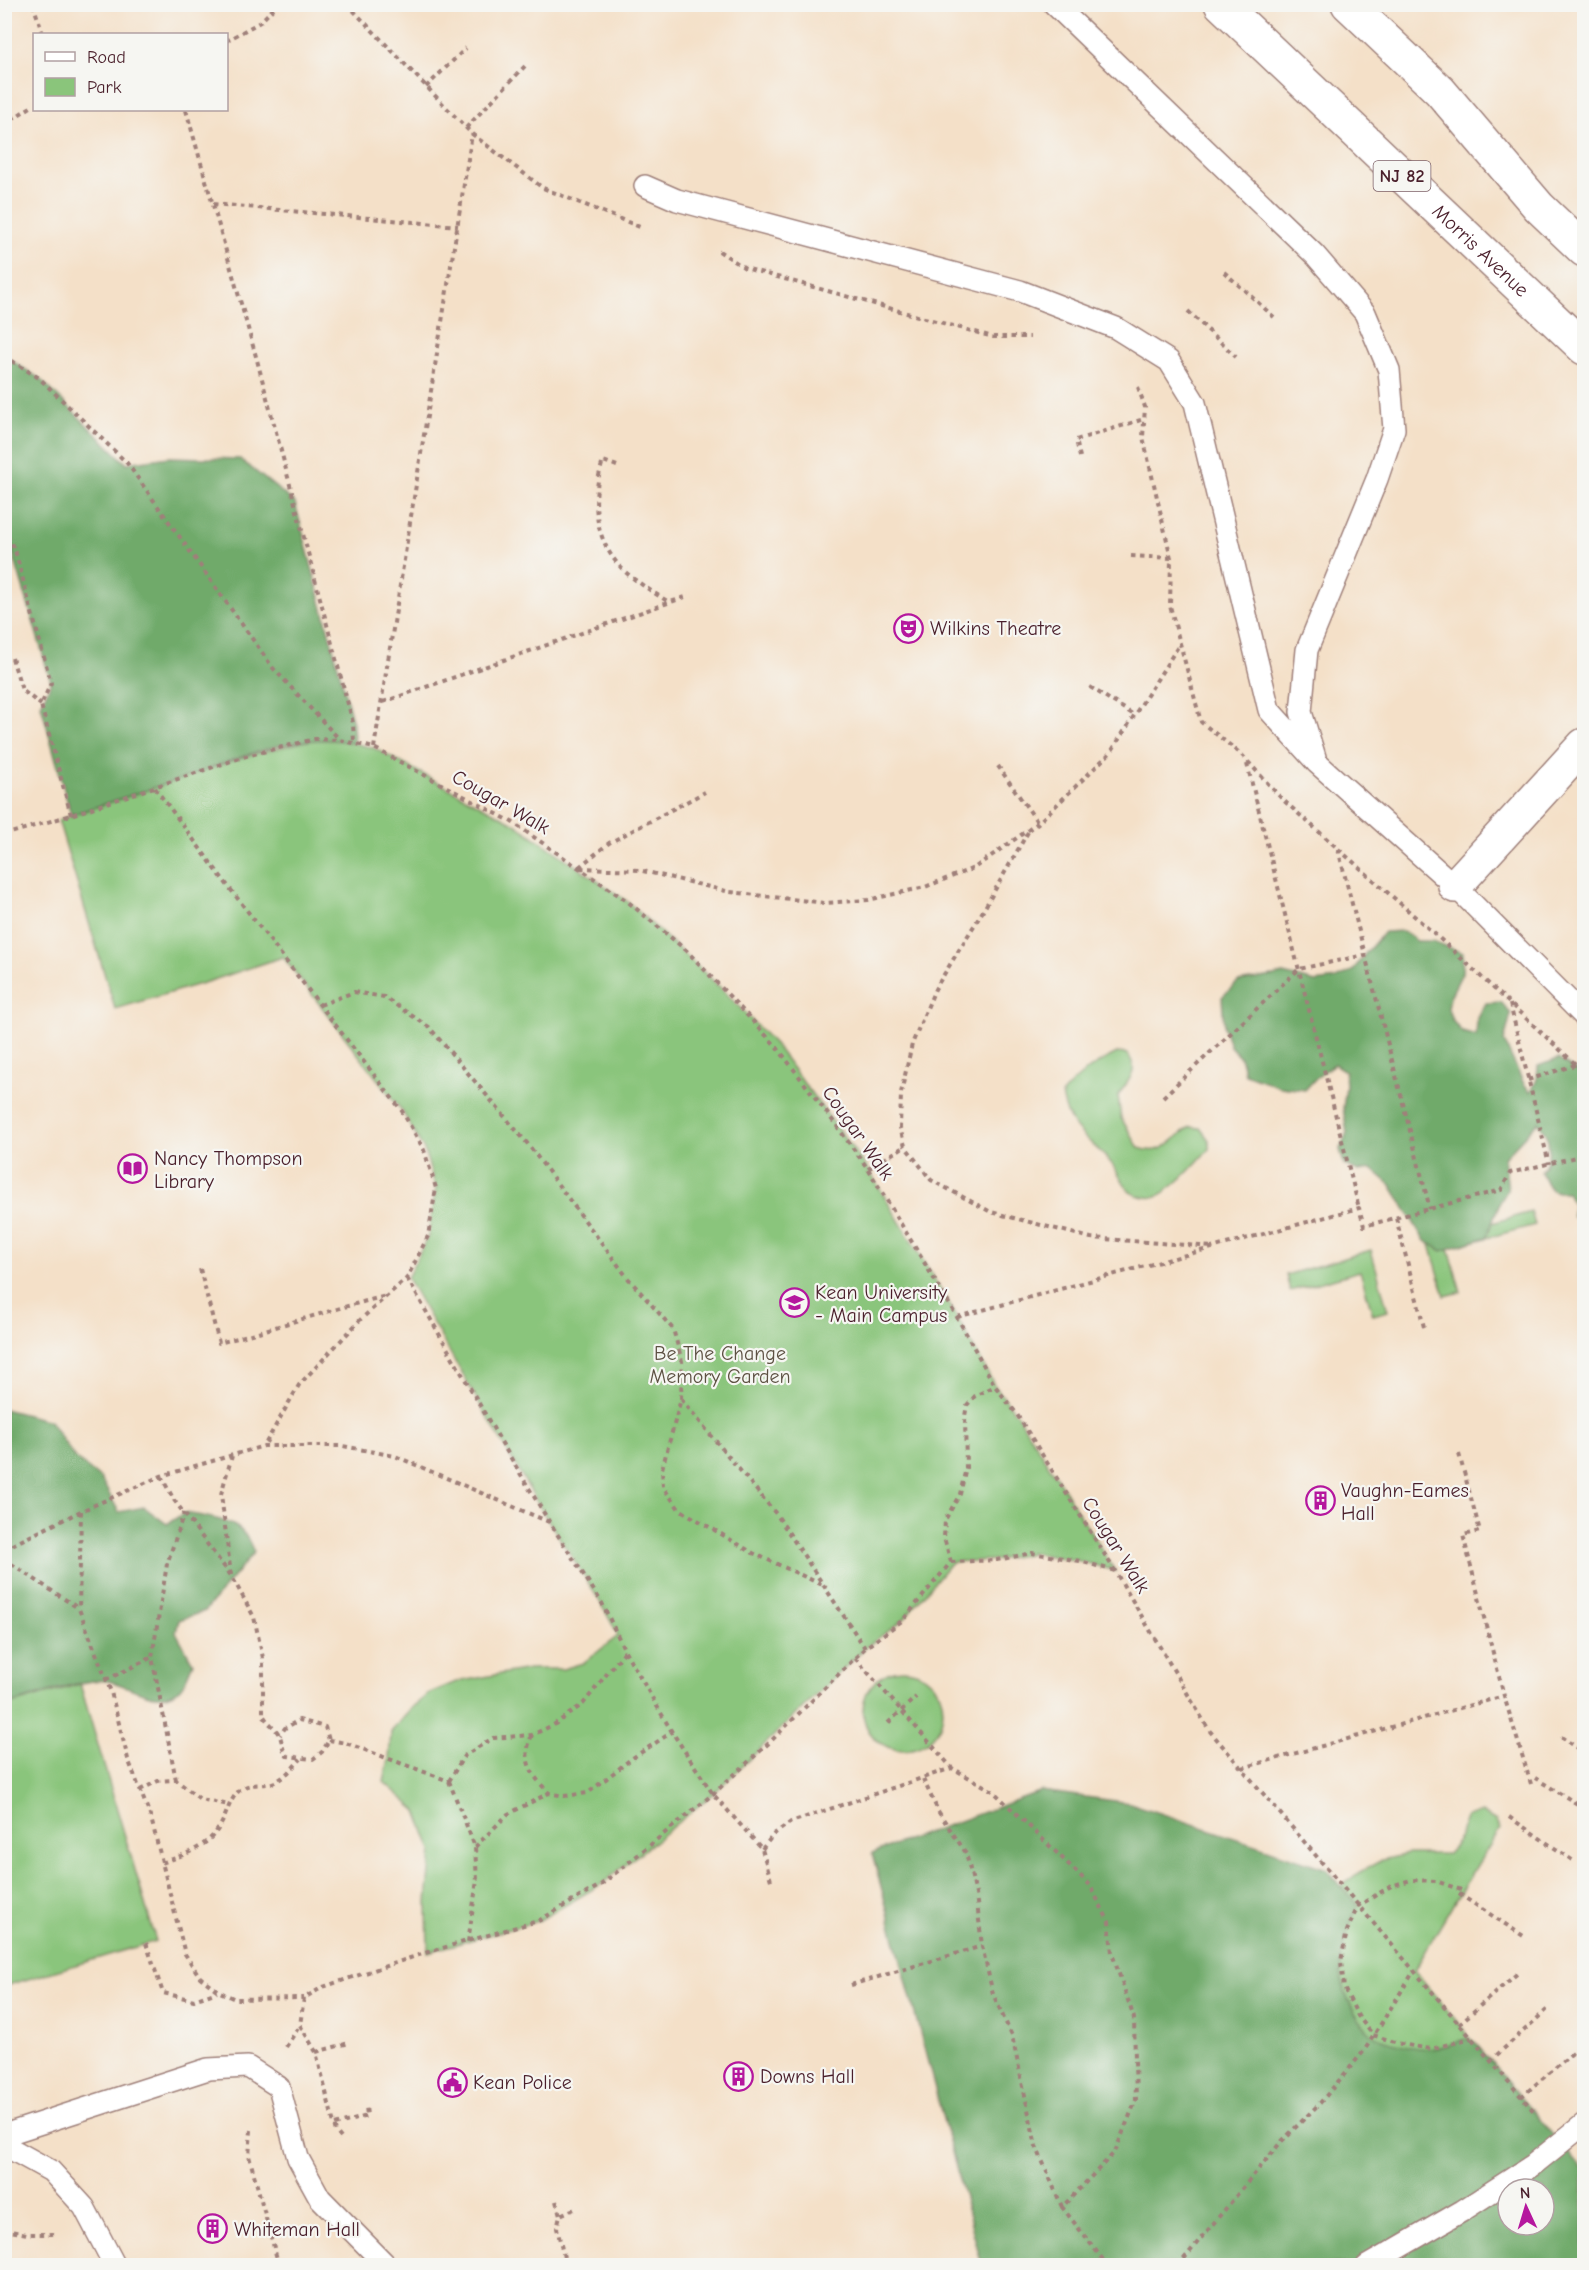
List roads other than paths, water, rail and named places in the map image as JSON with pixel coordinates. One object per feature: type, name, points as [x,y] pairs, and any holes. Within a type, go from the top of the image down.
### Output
[{"type":"main road","name":"Morris Avenue","points":[[1221,4],[1584,348]]},
{"type":"main road","points":[[1348,4],[1440,91],[1539,207],[1584,250]]},
{"type":"main road","points":[[1455,886],[1584,745]]},
{"type":"lane","points":[[1054,4],[1316,255],[1365,313],[1389,370],[1394,429],[1377,479],[1307,650],[1301,712],[1317,763]]},
{"type":"lane","points":[[645,186],[677,200],[1020,291],[1116,328],[1169,360],[1195,403],[1269,710],[1317,763],[1455,886],[1584,1016]]},
{"type":"lane","points":[[4,2135],[208,2069],[248,2067],[279,2087],[298,2158],[320,2198],[387,2265]]},
{"type":"lane","points":[[1367,2265],[1462,2211],[1533,2165],[1584,2124]]},
{"type":"lane","points":[[4,2145],[51,2171],[84,2207],[115,2265]]},
{"type":"place","name":"Wilkins Theatre","points":[[909,628]]},
{"type":"place","name":"Nancy Thompson Library","points":[[133,1169]]},
{"type":"place","name":"Kean University - Main Campus","points":[[794,1303]]},
{"type":"place","name":"Vaughn-Eames Hall","points":[[1320,1501]]},
{"type":"place","name":"Downs Hall","points":[[739,2076]]},
{"type":"place","name":"Kean Police","points":[[452,2082]]},
{"type":"place","name":"Whiteman Hall","points":[[213,2229]]},
{"type":"park label","name":"Be The Change Memory Garden","points":[[720,1364]]}]
